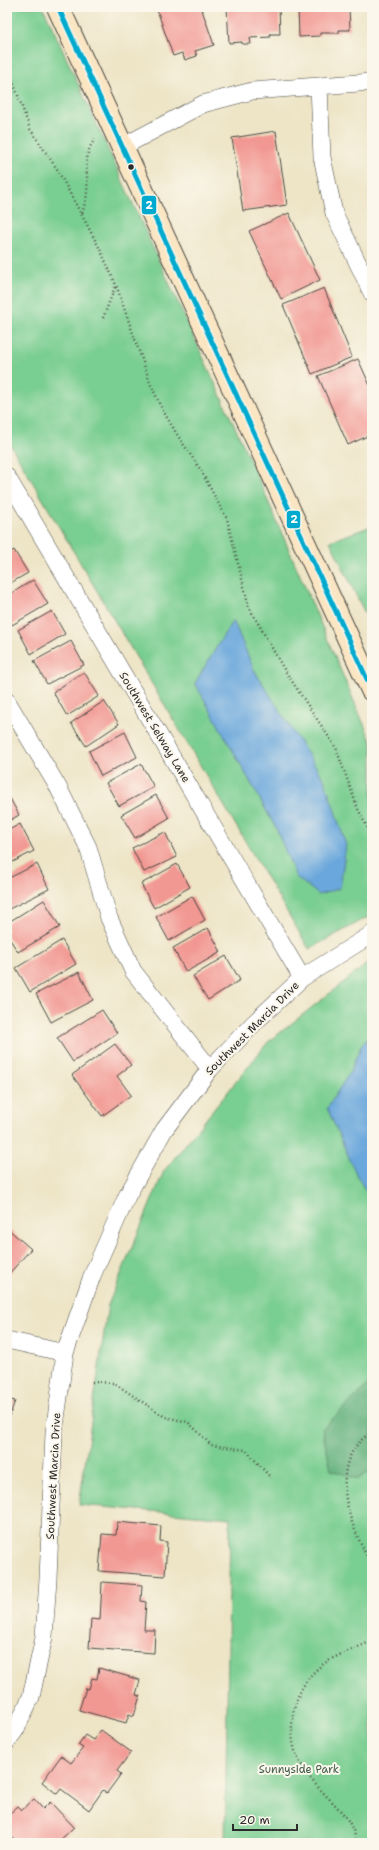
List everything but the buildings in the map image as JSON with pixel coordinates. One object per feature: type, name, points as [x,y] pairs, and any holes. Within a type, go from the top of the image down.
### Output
[{"type":"main road","points":[[58,7],[372,690]]},
{"type":"street","points":[[122,147],[203,104],[252,91],[372,82]]},
{"type":"street","points":[[319,86],[322,157],[334,213],[372,293]]},
{"type":"street","name":"Southwest Selway Lane","points":[[7,477],[302,978]]},
{"type":"street","points":[[7,701],[58,787],[88,846],[109,918],[133,970],[210,1069]]},
{"type":"street","name":"Southwest Marcia Drive","points":[[7,1742],[16,1729],[31,1697],[44,1636],[54,1433],[65,1353],[92,1276],[126,1196],[164,1130],[210,1069],[254,1023],[302,978],[372,934]]},
{"type":"street","points":[[7,1340],[65,1353]]},
{"type":"path","points":[[7,65],[30,129],[57,169],[82,213],[116,284],[151,385],[162,409],[200,469],[227,519],[249,607],[282,666],[308,702],[336,748],[358,809],[372,837]]},
{"type":"path","points":[[82,213],[87,195],[86,160],[88,149],[95,139],[112,125]]},
{"type":"path","points":[[103,318],[116,284]]},
{"type":"path","points":[[92,1382],[114,1383],[165,1416],[188,1422],[211,1445],[246,1450],[271,1478]]},
{"type":"path","points":[[372,1432],[362,1438],[350,1452],[344,1472],[344,1487],[350,1517],[363,1550],[372,1564]]},
{"type":"path","points":[[356,1843],[356,1834],[346,1818],[316,1786],[305,1770],[294,1748],[292,1729],[295,1704],[305,1683],[325,1663],[372,1641]]},
{"type":"green space","points":[[7,7],[43,7],[256,473],[372,743],[372,915],[309,949],[7,439]]},
{"type":"green space","points":[[372,526],[372,628],[330,541]]},
{"type":"green space","name":"Sunnyside Park","points":[[372,960],[372,1843],[225,1843],[230,1518],[79,1505],[108,1305],[164,1171],[268,1042]]},
{"type":"green space","points":[[372,1381],[372,1470],[358,1479],[331,1470],[322,1429]]},
{"type":"water","points":[[233,620],[254,670],[325,781],[346,845],[340,888],[319,895],[296,877],[276,828],[195,683]]},
{"type":"water","points":[[372,1034],[372,1200],[358,1178],[327,1108],[350,1072],[361,1046]]},
{"type":"transit line","name":"2","points":[[58,7],[372,690]]}]
